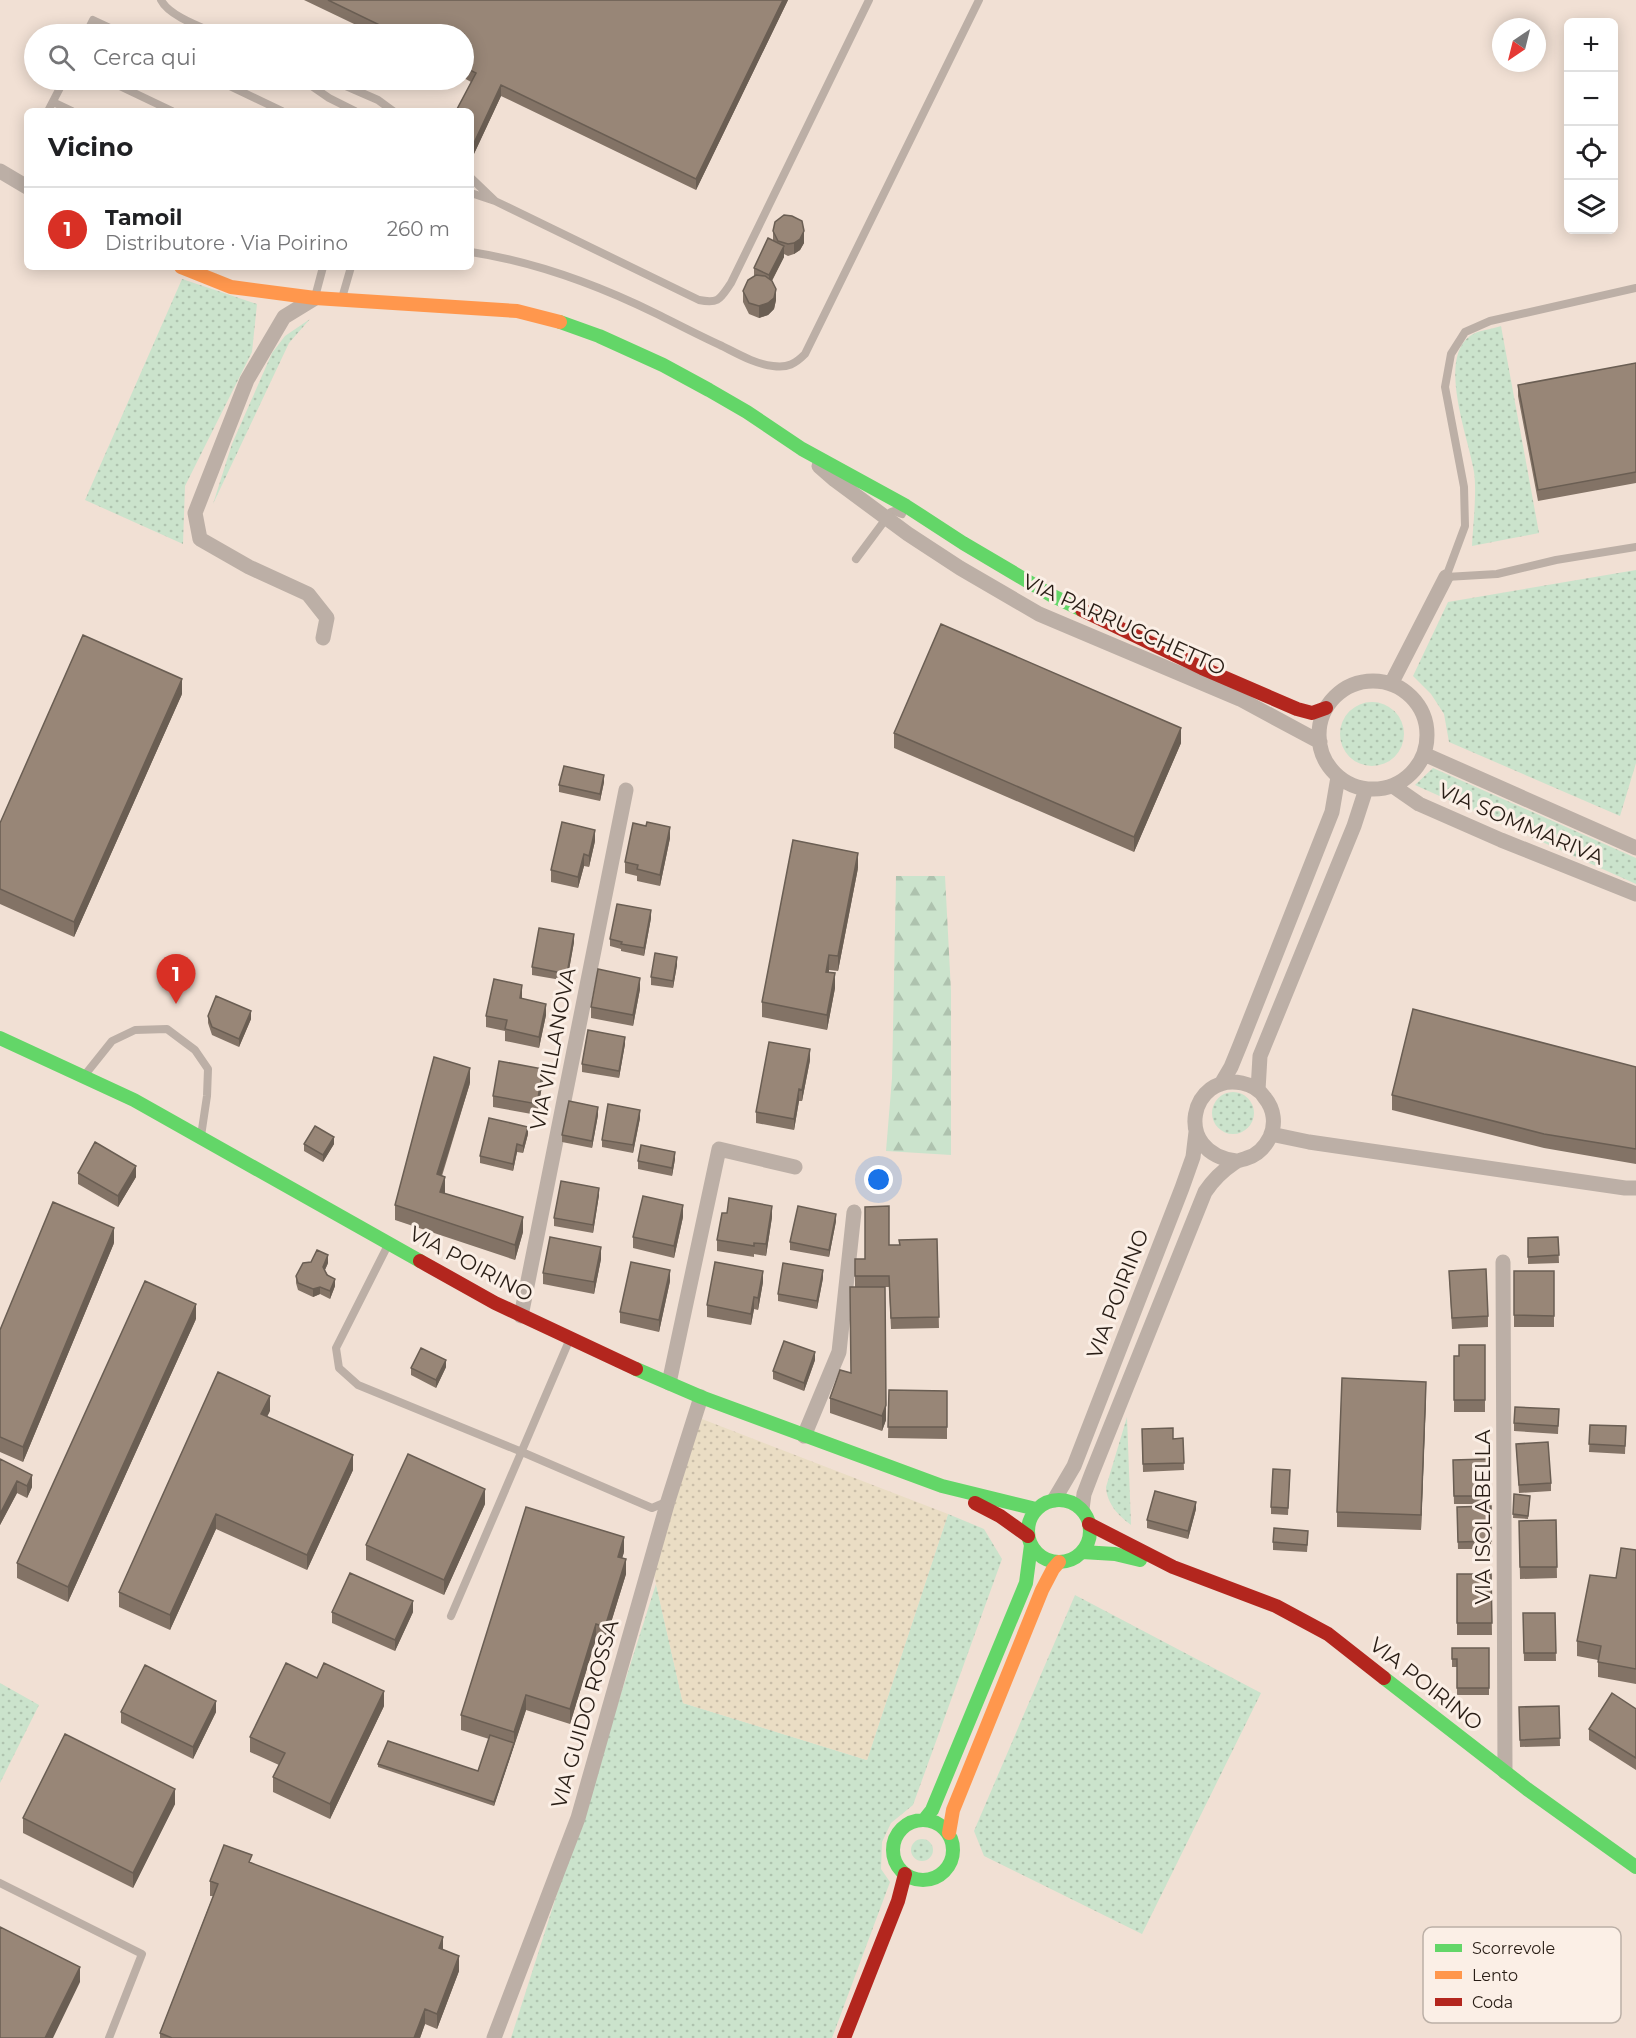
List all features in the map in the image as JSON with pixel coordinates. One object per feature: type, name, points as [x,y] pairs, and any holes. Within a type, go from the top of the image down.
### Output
[{"type":"street","points":[[0,171],[24,185]]},
{"type":"street","name":"VIA PARRUCCHETTO","points":[[188,270],[231,287],[315,298],[516,311],[551,319],[599,336],[663,365],[747,412],[802,449],[906,506],[1052,595],[1202,668],[1308,714],[1315,714],[1326,708]]},
{"type":"street","points":[[315,298],[285,317],[247,380],[195,513],[200,539],[249,567],[308,594],[327,618],[323,638]]},
{"type":"street","name":"VIA PARRUCCHETTO","points":[[802,449],[835,480],[886,517],[960,568],[1039,614],[1240,699],[1320,742]]},
{"type":"street","points":[[1393,786],[1366,789],[1352,785],[1338,777],[1328,766],[1322,752],[1320,722],[1335,696],[1354,685],[1376,681],[1391,684],[1446,577]]},
{"type":"street","name":"VIA SOMMARIVA","points":[[1391,684],[1406,692],[1417,703],[1424,716],[1427,731],[1424,754],[1417,768],[1393,786],[1419,804],[1501,840],[1636,894]]},
{"type":"street","name":"VIA SOMMARIVA","points":[[1424,754],[1636,848]]},
{"type":"street","points":[[1221,1084],[1240,1045],[1332,812],[1338,777]]},
{"type":"street","points":[[1258,1090],[1260,1056],[1349,837],[1366,789]]},
{"type":"street","name":"VIA VILLANOVA","points":[[521,1316],[626,790]]},
{"type":"street","name":"VIA POIRINO","points":[[0,1038],[134,1100],[495,1304],[570,1339],[701,1397],[804,1436],[942,1486],[1036,1509]]},
{"type":"street","points":[[1240,1082],[1258,1090],[1269,1103],[1273,1113],[1274,1124],[1266,1145],[1258,1153],[1236,1161],[1223,1159],[1211,1153],[1202,1144],[1196,1132],[1194,1120],[1202,1098],[1221,1084],[1240,1082]]},
{"type":"street","name":"VIA POIRINO","points":[[1054,1500],[1074,1466],[1182,1188],[1193,1157],[1196,1132]]},
{"type":"street","points":[[1271,1134],[1309,1142],[1632,1191]]},
{"type":"street","points":[[669,1383],[719,1149],[795,1167]]},
{"type":"street","name":"VIA POIRINO","points":[[1082,1509],[1089,1480],[1205,1192],[1214,1179],[1236,1161]]},
{"type":"street","points":[[804,1436],[839,1352],[854,1212]]},
{"type":"street","name":"VIA ISOLABELLA","points":[[1503,1262],[1505,1772]]},
{"type":"street","name":"VIA GUIDO ROSSA","points":[[494,2038],[578,1818],[668,1502],[701,1397]]},
{"type":"street","name":"VIA POIRINO","points":[[942,1486],[1000,1516],[1029,1540]]},
{"type":"street","points":[[924,1820],[932,1810],[1026,1583],[1028,1526],[1031,1517],[1044,1503],[1064,1500],[1082,1509],[1089,1524],[1088,1544],[1082,1552],[1076,1557],[1059,1562],[1042,1558],[1029,1540]]},
{"type":"street","name":"VIA POIRINO","points":[[1089,1524],[1173,1567],[1276,1606],[1328,1634],[1505,1772],[1636,1867]]},
{"type":"street","name":"VIA POIRINO","points":[[1082,1552],[1115,1554],[1173,1567]]},
{"type":"street","points":[[949,1833],[933,1821],[924,1820],[906,1825],[895,1840],[894,1858],[898,1867],[920,1886],[940,1875],[951,1861],[954,1852],[949,1833],[953,1810],[1042,1590],[1059,1562]]},
{"type":"street","points":[[844,2038],[898,1901],[905,1874]]},
{"type":"street","points":[[858,2038],[900,1934]]},
{"type":"lane","points":[[161,0],[164,6],[196,24]]},
{"type":"lane","points":[[474,194],[495,201],[699,300],[711,303],[720,299],[736,273],[869,0]]},
{"type":"lane","points":[[474,252],[502,257],[587,283],[754,361],[785,368],[796,363],[805,354],[979,0]]},
{"type":"lane","points":[[50,108],[59,90]]},
{"type":"lane","points":[[128,90],[166,108]]},
{"type":"lane","points":[[238,90],[276,108]]},
{"type":"lane","points":[[317,90],[349,108]]},
{"type":"lane","points":[[355,90],[378,100],[389,108]]},
{"type":"lane","points":[[53,102],[66,108]]},
{"type":"lane","points":[[474,181],[495,201]]},
{"type":"lane","points":[[315,298],[322,270]]},
{"type":"lane","points":[[341,299],[350,270]]},
{"type":"lane","points":[[1636,288],[1490,321],[1465,332],[1451,354],[1445,387],[1464,487],[1465,526],[1446,577],[1497,574],[1556,560],[1636,548]]},
{"type":"lane","points":[[856,559],[886,517],[894,511],[966,551],[984,555]]},
{"type":"lane","points":[[84,1077],[112,1041],[135,1030],[167,1029],[195,1050],[208,1069],[201,1138]]},
{"type":"lane","points":[[388,1244],[336,1348],[339,1368],[358,1385],[522,1452],[652,1509],[668,1502]]},
{"type":"lane","points":[[451,1616],[570,1339]]},
{"type":"lane","points":[[0,1883],[142,1954],[109,2038]]},
{"type":"green space","points":[[182,279],[257,304],[252,352],[185,486],[183,544],[85,500]]},
{"type":"green space","points":[[310,319],[289,343],[213,504],[232,444],[272,353],[285,336]]},
{"type":"green space","points":[[1501,326],[1539,533],[1472,546],[1475,480],[1458,401],[1455,381],[1456,363],[1460,347],[1470,336]]},
{"type":"green space","points":[[1636,570],[1636,763],[1620,816],[1449,742],[1444,714],[1431,694],[1413,676],[1448,602]]},
{"type":"green space","points":[[1366,702],[1378,702],[1395,711],[1402,722],[1404,734],[1402,746],[1395,757],[1378,766],[1366,766],[1354,761],[1345,752],[1340,740],[1340,728],[1345,716],[1354,707]]},
{"type":"green space","points":[[1433,768],[1636,858],[1636,884],[1415,785]]},
{"type":"green space","points":[[896,876],[945,876],[951,991],[951,1155],[886,1151],[892,1078]]},
{"type":"green space","points":[[1233,1092],[1241,1093],[1248,1098],[1253,1105],[1253,1121],[1248,1128],[1241,1133],[1233,1134],[1225,1133],[1218,1128],[1213,1121],[1212,1113],[1213,1105],[1218,1098],[1225,1093]]},
{"type":"green space","points":[[1127,1417],[1131,1525],[1114,1509],[1108,1499],[1106,1487]]},
{"type":"green space","points":[[948,1514],[984,1529],[1002,1559],[913,1805],[891,1823],[882,1842],[881,1869],[890,1882],[832,2038],[511,2038],[656,1584],[683,1703],[867,1760]]},
{"type":"green space","points":[[1075,1595],[1261,1693],[1142,1934],[984,1856],[974,1831]]},
{"type":"green space","points":[[0,1683],[39,1705],[0,1783]]},
{"type":"green space","points":[[922,1839],[930,1842],[933,1850],[930,1858],[922,1861],[914,1858],[911,1850],[914,1842]]},
{"type":"sand","points":[[702,1419],[948,1514],[867,1760],[683,1703],[651,1562]]},
{"type":"building","points":[[328,0],[783,0],[696,179],[501,85],[474,143],[474,108],[458,108],[467,90],[474,90],[476,73],[474,72],[474,24],[377,24]]},
{"type":"building","points":[[784,215],[802,221],[804,231],[800,239],[794,243],[778,241],[773,231],[775,222]]},
{"type":"building","points":[[768,238],[784,246],[769,275],[754,268]]},
{"type":"building","points":[[756,275],[765,276],[772,281],[776,289],[774,298],[759,306],[749,303],[743,291],[748,280]]},
{"type":"building","points":[[1636,363],[1636,472],[1538,490],[1518,385]]},
{"type":"building","points":[[941,624],[1181,728],[1134,837],[894,733]]},
{"type":"building","points":[[83,635],[182,679],[74,922],[0,889],[0,823]]},
{"type":"building","points":[[564,766],[604,775],[600,794],[559,785]]},
{"type":"building","points":[[562,822],[595,830],[589,856],[584,854],[578,877],[551,870]]},
{"type":"building","points":[[647,822],[670,827],[660,875],[637,869],[638,865],[625,862],[633,823],[646,826]]},
{"type":"building","points":[[793,840],[858,853],[838,956],[829,955],[826,972],[835,973],[827,1015],[762,1002]]},
{"type":"building","points":[[617,904],[651,910],[644,948],[621,944],[622,942],[610,939]]},
{"type":"building","points":[[539,928],[574,934],[567,974],[532,967]]},
{"type":"building","points":[[655,953],[677,957],[673,981],[651,977]]},
{"type":"building","points":[[598,969],[640,978],[633,1015],[591,1007]]},
{"type":"building","points":[[494,979],[522,985],[520,998],[546,1004],[539,1037],[505,1029],[507,1020],[486,1016]]},
{"type":"building","points":[[216,996],[251,1011],[239,1039],[212,1027],[208,1016]]},
{"type":"building","points":[[1413,1009],[1636,1067],[1636,1149],[1544,1134],[1392,1095]]},
{"type":"building","points":[[588,1030],[625,1037],[619,1071],[582,1064]]},
{"type":"building","points":[[769,1042],[810,1049],[802,1090],[799,1089],[794,1119],[756,1112]]},
{"type":"building","points":[[434,1057],[470,1068],[437,1174],[445,1177],[440,1192],[523,1217],[515,1245],[395,1205]]},
{"type":"building","points":[[499,1061],[543,1069],[537,1104],[493,1096]]},
{"type":"building","points":[[569,1101],[598,1107],[592,1141],[562,1135]]},
{"type":"building","points":[[608,1104],[640,1110],[633,1145],[602,1140]]},
{"type":"building","points":[[489,1118],[528,1127],[523,1146],[517,1144],[513,1164],[480,1156]]},
{"type":"building","points":[[315,1126],[334,1137],[323,1155],[304,1144]]},
{"type":"building","points":[[95,1142],[136,1166],[118,1196],[78,1173]]},
{"type":"building","points":[[641,1145],[675,1152],[672,1168],[638,1161]]},
{"type":"building","points":[[561,1181],[599,1188],[593,1225],[554,1218]]},
{"type":"building","points":[[643,1196],[683,1205],[674,1246],[633,1237]]},
{"type":"building","points":[[729,1198],[772,1206],[766,1244],[754,1243],[754,1246],[717,1240],[722,1213],[727,1213]]},
{"type":"building","points":[[53,1202],[114,1228],[23,1447],[0,1437],[0,1330]]},
{"type":"building","points":[[798,1206],[836,1214],[829,1250],[790,1242]]},
{"type":"building","points":[[889,1206],[889,1245],[900,1245],[899,1240],[937,1239],[939,1317],[891,1318],[889,1276],[855,1276],[855,1259],[865,1259],[865,1207]]},
{"type":"building","points":[[550,1237],[601,1247],[594,1282],[543,1273]]},
{"type":"building","points":[[1558,1237],[1559,1255],[1528,1257],[1528,1238]]},
{"type":"building","points":[[317,1250],[328,1255],[323,1267],[327,1275],[335,1279],[330,1291],[320,1287],[313,1289],[298,1283],[296,1276],[303,1263],[311,1262]]},
{"type":"building","points":[[631,1262],[670,1270],[659,1320],[620,1312]]},
{"type":"building","points":[[715,1262],[763,1271],[758,1298],[754,1297],[751,1314],[707,1305]]},
{"type":"building","points":[[783,1263],[823,1270],[817,1301],[778,1294]]},
{"type":"building","points":[[1486,1269],[1488,1316],[1452,1318],[1449,1271]]},
{"type":"building","points":[[1514,1271],[1554,1271],[1554,1316],[1514,1315]]},
{"type":"building","points":[[145,1281],[196,1304],[68,1587],[17,1563]]},
{"type":"building","points":[[850,1287],[885,1287],[886,1405],[882,1416],[830,1398],[840,1370],[851,1373]]},
{"type":"building","points":[[784,1341],[815,1352],[804,1383],[773,1371]]},
{"type":"building","points":[[1459,1345],[1485,1345],[1485,1400],[1454,1400],[1454,1356],[1459,1356]]},
{"type":"building","points":[[421,1348],[446,1360],[436,1380],[411,1368]]},
{"type":"building","points":[[218,1372],[270,1396],[261,1414],[353,1455],[307,1555],[216,1514],[170,1615],[119,1592]]},
{"type":"building","points":[[1342,1378],[1426,1382],[1421,1515],[1337,1512]]},
{"type":"building","points":[[889,1390],[947,1391],[947,1427],[888,1427]]},
{"type":"building","points":[[1515,1407],[1559,1409],[1558,1426],[1514,1423]]},
{"type":"building","points":[[1590,1425],[1626,1426],[1625,1446],[1589,1444]]},
{"type":"building","points":[[1173,1428],[1173,1439],[1183,1438],[1184,1463],[1143,1464],[1142,1429]]},
{"type":"building","points":[[1548,1442],[1551,1483],[1519,1485],[1516,1444]]},
{"type":"building","points":[[408,1454],[485,1489],[444,1580],[366,1545]]},
{"type":"building","points":[[0,1459],[32,1475],[27,1486],[17,1481],[0,1514]]},
{"type":"building","points":[[1487,1459],[1488,1496],[1454,1496],[1453,1460]]},
{"type":"building","points":[[1273,1469],[1290,1470],[1288,1508],[1271,1507]]},
{"type":"building","points":[[1155,1491],[1196,1502],[1188,1531],[1147,1520]]},
{"type":"building","points":[[1514,1494],[1530,1496],[1528,1516],[1513,1514]]},
{"type":"building","points":[[1491,1506],[1491,1541],[1458,1542],[1457,1507]]},
{"type":"building","points":[[526,1507],[624,1537],[618,1557],[626,1559],[605,1627],[596,1624],[570,1709],[526,1695],[514,1732],[461,1715]]},
{"type":"building","points":[[1556,1520],[1557,1567],[1520,1567],[1519,1521]]},
{"type":"building","points":[[1274,1528],[1308,1531],[1307,1545],[1273,1542]]},
{"type":"building","points":[[1621,1548],[1636,1550],[1636,1669],[1598,1662],[1601,1646],[1577,1641],[1590,1575],[1616,1578]]},
{"type":"building","points":[[350,1573],[413,1601],[395,1640],[332,1612]]},
{"type":"building","points":[[1457,1574],[1491,1574],[1492,1623],[1457,1623]]},
{"type":"building","points":[[1523,1613],[1555,1613],[1556,1653],[1524,1653]]},
{"type":"building","points":[[1452,1648],[1489,1648],[1489,1688],[1457,1688],[1457,1659],[1452,1659]]},
{"type":"building","points":[[286,1663],[317,1678],[324,1663],[384,1691],[330,1804],[273,1777],[285,1753],[250,1737]]},
{"type":"building","points":[[145,1665],[216,1701],[193,1747],[121,1712]]},
{"type":"building","points":[[1612,1693],[1636,1709],[1636,1758],[1589,1729]]},
{"type":"building","points":[[1559,1706],[1560,1738],[1520,1740],[1519,1707]]},
{"type":"building","points":[[65,1734],[175,1789],[133,1873],[23,1818]]},
{"type":"building","points":[[490,1735],[514,1743],[494,1802],[378,1764],[388,1741],[478,1771]]},
{"type":"building","points":[[224,1845],[252,1855],[249,1862],[443,1937],[439,1948],[459,1956],[437,2014],[425,2009],[414,2038],[172,2038],[160,2033],[218,1884],[210,1881]]},
{"type":"building","points":[[0,1927],[80,1967],[45,2038],[0,2038]]},
{"type":"traffic: fast","points":[[560,322],[599,336],[663,365],[709,390],[802,449],[906,506],[1051,595],[1082,610]]},
{"type":"traffic: fast","points":[[0,1038],[134,1100],[420,1261]]},
{"type":"traffic: fast","points":[[636,1369],[701,1397],[942,1486],[1036,1509]]},
{"type":"traffic: fast","points":[[1053,1500],[1065,1500],[1081,1509],[1088,1519],[1090,1531],[1088,1543],[1081,1553],[1065,1562],[1053,1562],[1042,1557],[1033,1548],[1028,1537],[1028,1525],[1033,1514],[1042,1505],[1053,1500]]},
{"type":"traffic: fast","points":[[924,1820],[932,1810],[1026,1583],[1031,1545]]},
{"type":"traffic: fast","points":[[1082,1552],[1115,1554],[1140,1560]]},
{"type":"traffic: fast","points":[[1384,1678],[1527,1789],[1636,1867]]},
{"type":"traffic: fast","points":[[917,1820],[929,1820],[940,1825],[948,1833],[953,1850],[951,1862],[940,1875],[929,1880],[917,1880],[906,1875],[898,1867],[893,1856],[893,1844],[898,1833],[906,1825],[917,1820]]},
{"type":"traffic: slow","points":[[188,270],[231,287],[315,298],[517,311],[560,322]]},
{"type":"traffic: slow","points":[[949,1833],[953,1810],[1042,1590],[1059,1562]]},
{"type":"traffic: jam","points":[[1082,610],[1202,668],[1297,709],[1312,713],[1326,708]]},
{"type":"traffic: jam","points":[[420,1261],[495,1303],[636,1369]]},
{"type":"traffic: jam","points":[[975,1503],[1000,1516],[1028,1536]]},
{"type":"traffic: jam","points":[[1089,1524],[1173,1567],[1276,1606],[1328,1634],[1384,1678]]},
{"type":"traffic: jam","points":[[844,2038],[898,1901],[905,1874]]},
{"type":"place","name":"Tamoil","points":[[176,1004]]}]
